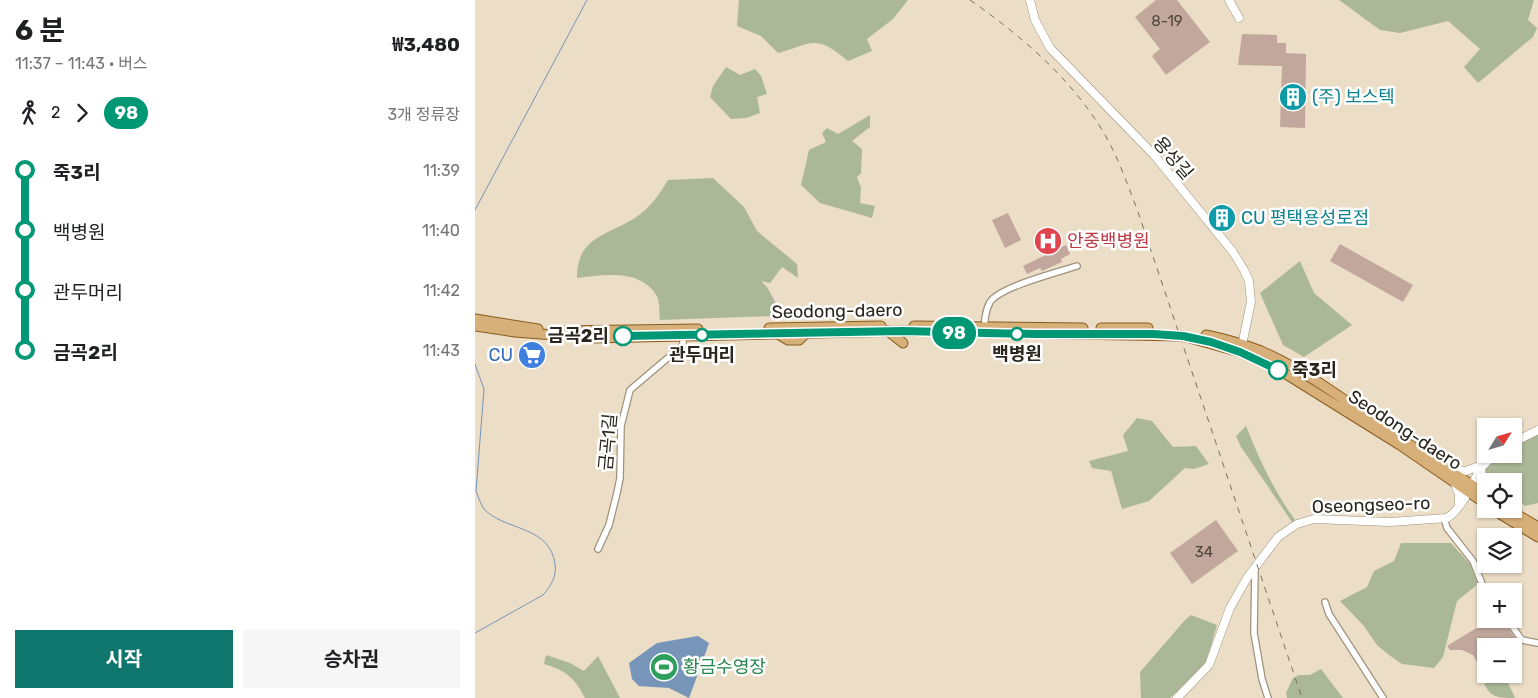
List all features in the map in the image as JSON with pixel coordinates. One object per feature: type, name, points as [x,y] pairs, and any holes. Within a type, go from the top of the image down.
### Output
[{"type":"main road","name":"Seodong-daero","points":[[475,319],[556,330],[805,334],[985,330]]},
{"type":"main road","name":"Seodong-daero","points":[[475,326],[524,333],[593,338],[683,332],[1170,329],[1263,352],[1296,370],[1447,469],[1477,494]]},
{"type":"main road","points":[[888,331],[903,342]]},
{"type":"main road","name":"Seodong-daero","points":[[1241,348],[1317,393],[1454,482],[1477,490]]},
{"type":"main road","points":[[1522,517],[1538,527]]},
{"type":"main road","points":[[1507,518],[1538,537]]},
{"type":"street","name":"용성길","points":[[1030,0],[1035,20],[1050,48],[1154,155],[1239,260],[1249,281],[1251,302],[1241,348]]},
{"type":"street","points":[[1229,0],[1239,18]]},
{"type":"street","points":[[985,330],[991,301],[1009,288],[1077,266]]},
{"type":"street","name":"금곡1길","points":[[598,549],[609,525],[617,493],[620,478],[621,426],[630,390],[683,345],[683,332]]},
{"type":"street","points":[[1523,438],[1538,430]]},
{"type":"street","points":[[1447,469],[1466,470],[1486,463]]},
{"type":"street","points":[[1484,465],[1485,473]]},
{"type":"street","name":"Oseongseo-ro","points":[[1177,698],[1209,665],[1230,608],[1255,567],[1279,537],[1297,524],[1314,519],[1332,518],[1390,522],[1450,516],[1471,488],[1484,465]]},
{"type":"street","points":[[1454,482],[1459,494],[1459,505]]},
{"type":"street","points":[[1444,518],[1447,528],[1473,561],[1482,583]]},
{"type":"street","points":[[1255,567],[1254,633],[1267,698]]},
{"type":"street","points":[[1325,602],[1329,614],[1383,698]]},
{"type":"street","points":[[1513,628],[1522,640],[1538,643]]},
{"type":"green space","points":[[739,0],[908,0],[893,19],[867,39],[872,51],[848,61],[832,49],[818,43],[806,44],[778,53],[761,36],[737,26]]},
{"type":"green space","points":[[1339,0],[1534,0],[1528,20],[1537,28],[1533,37],[1478,83],[1464,67],[1480,49],[1448,21],[1400,33],[1380,30]]},
{"type":"green space","points":[[726,67],[740,75],[755,69],[761,76],[767,94],[757,97],[760,113],[746,118],[731,119],[710,97],[713,86]]},
{"type":"green space","points":[[870,115],[870,127],[852,141],[862,149],[861,173],[857,177],[861,188],[860,203],[875,206],[872,218],[820,203],[801,185],[809,150],[826,142],[822,133],[827,128],[838,134]]},
{"type":"green space","points":[[713,178],[744,207],[757,231],[797,264],[798,278],[782,267],[770,283],[761,281],[767,287],[778,307],[773,316],[660,320],[657,296],[650,287],[641,281],[621,275],[577,278],[578,264],[588,246],[595,239],[635,218],[645,210],[654,201],[668,180]]},
{"type":"green space","points":[[1300,261],[1314,293],[1352,325],[1304,357],[1283,345],[1260,293]]},
{"type":"green space","points":[[1137,418],[1152,421],[1173,447],[1196,446],[1209,464],[1194,469],[1185,468],[1149,501],[1122,509],[1111,471],[1092,468],[1089,461],[1128,451],[1123,435]]},
{"type":"green space","points":[[1246,426],[1267,474],[1295,520],[1292,522],[1241,447],[1236,436]]},
{"type":"green space","points":[[1538,433],[1538,503],[1525,506],[1522,504],[1522,473],[1485,473],[1484,471],[1490,463],[1522,463],[1523,440]]},
{"type":"green space","points":[[1401,543],[1451,543],[1470,564],[1478,583],[1457,601],[1443,657],[1434,668],[1402,664],[1389,655],[1377,645],[1364,626],[1340,601],[1367,587],[1374,571],[1394,561]]},
{"type":"green space","points":[[1191,615],[1217,625],[1206,663],[1170,698],[1141,698],[1140,672]]},
{"type":"green space","points":[[546,655],[570,663],[584,671],[598,656],[620,698],[585,698],[569,676],[558,669],[544,664]]},
{"type":"green space","points":[[1321,669],[1343,698],[1287,698],[1286,693],[1293,678],[1299,675],[1310,675]]},
{"type":"green space","points":[[1508,683],[1515,698],[1494,695],[1487,689],[1485,684]]},
{"type":"water","name":"황금수영장","points":[[698,636],[709,643],[703,660],[699,661],[699,671],[689,698],[669,688],[639,686],[632,679],[629,663],[657,643]]},
{"type":"building","points":[[1156,0],[1177,0],[1210,42],[1166,75],[1152,56],[1160,49],[1135,17]]},
{"type":"building","name":"(주) 보스텍","points":[[1242,34],[1277,35],[1277,43],[1286,43],[1286,53],[1306,54],[1305,128],[1280,127],[1282,66],[1238,65]]},
{"type":"building","name":"CU 평택용성로점","points":[[1219,208],[1230,225],[1225,228],[1214,211]]},
{"type":"building","points":[[1008,213],[1021,240],[1005,248],[992,220]]},
{"type":"building","points":[[1340,244],[1413,285],[1403,302],[1330,261]]},
{"type":"building","name":"안중백병원","points":[[1066,245],[1070,254],[1061,259],[1062,262],[1042,271],[1040,268],[1027,274],[1023,266]]},
{"type":"building","points":[[1216,520],[1238,551],[1192,584],[1170,553]]},
{"type":"building","points":[[1477,628],[1508,628],[1515,638],[1477,638],[1477,662],[1473,655],[1462,650],[1450,650],[1447,646]]},
{"type":"waterway","points":[[475,210],[587,0]]},
{"type":"waterway","points":[[475,364],[484,389],[476,491],[479,499],[485,510],[496,518],[537,536],[552,552],[555,564],[553,581],[543,595],[475,633]]},
{"type":"railway","points":[[970,0],[1024,41],[1057,72],[1086,106],[1116,156],[1137,209],[1302,698]]},
{"type":"bus line","name":"98","points":[[623,336],[903,331],[985,334],[1153,334],[1183,336],[1211,342],[1240,352],[1278,370]]},
{"type":"place","name":"(주) 보스텍","points":[[1293,97]]},
{"type":"place","name":"CU 평택용성로점","points":[[1222,218]]},
{"type":"place","name":"안중백병원","points":[[1048,241]]},
{"type":"place","name":"백병원","points":[[1017,334]]},
{"type":"place","name":"관두머리","points":[[702,335]]},
{"type":"place","name":"금곡2리","points":[[623,336]]},
{"type":"place","name":"CU","points":[[532,355]]},
{"type":"place","name":"죽3리","points":[[1278,370]]},
{"type":"place","name":"황금수영장","points":[[664,667]]}]
